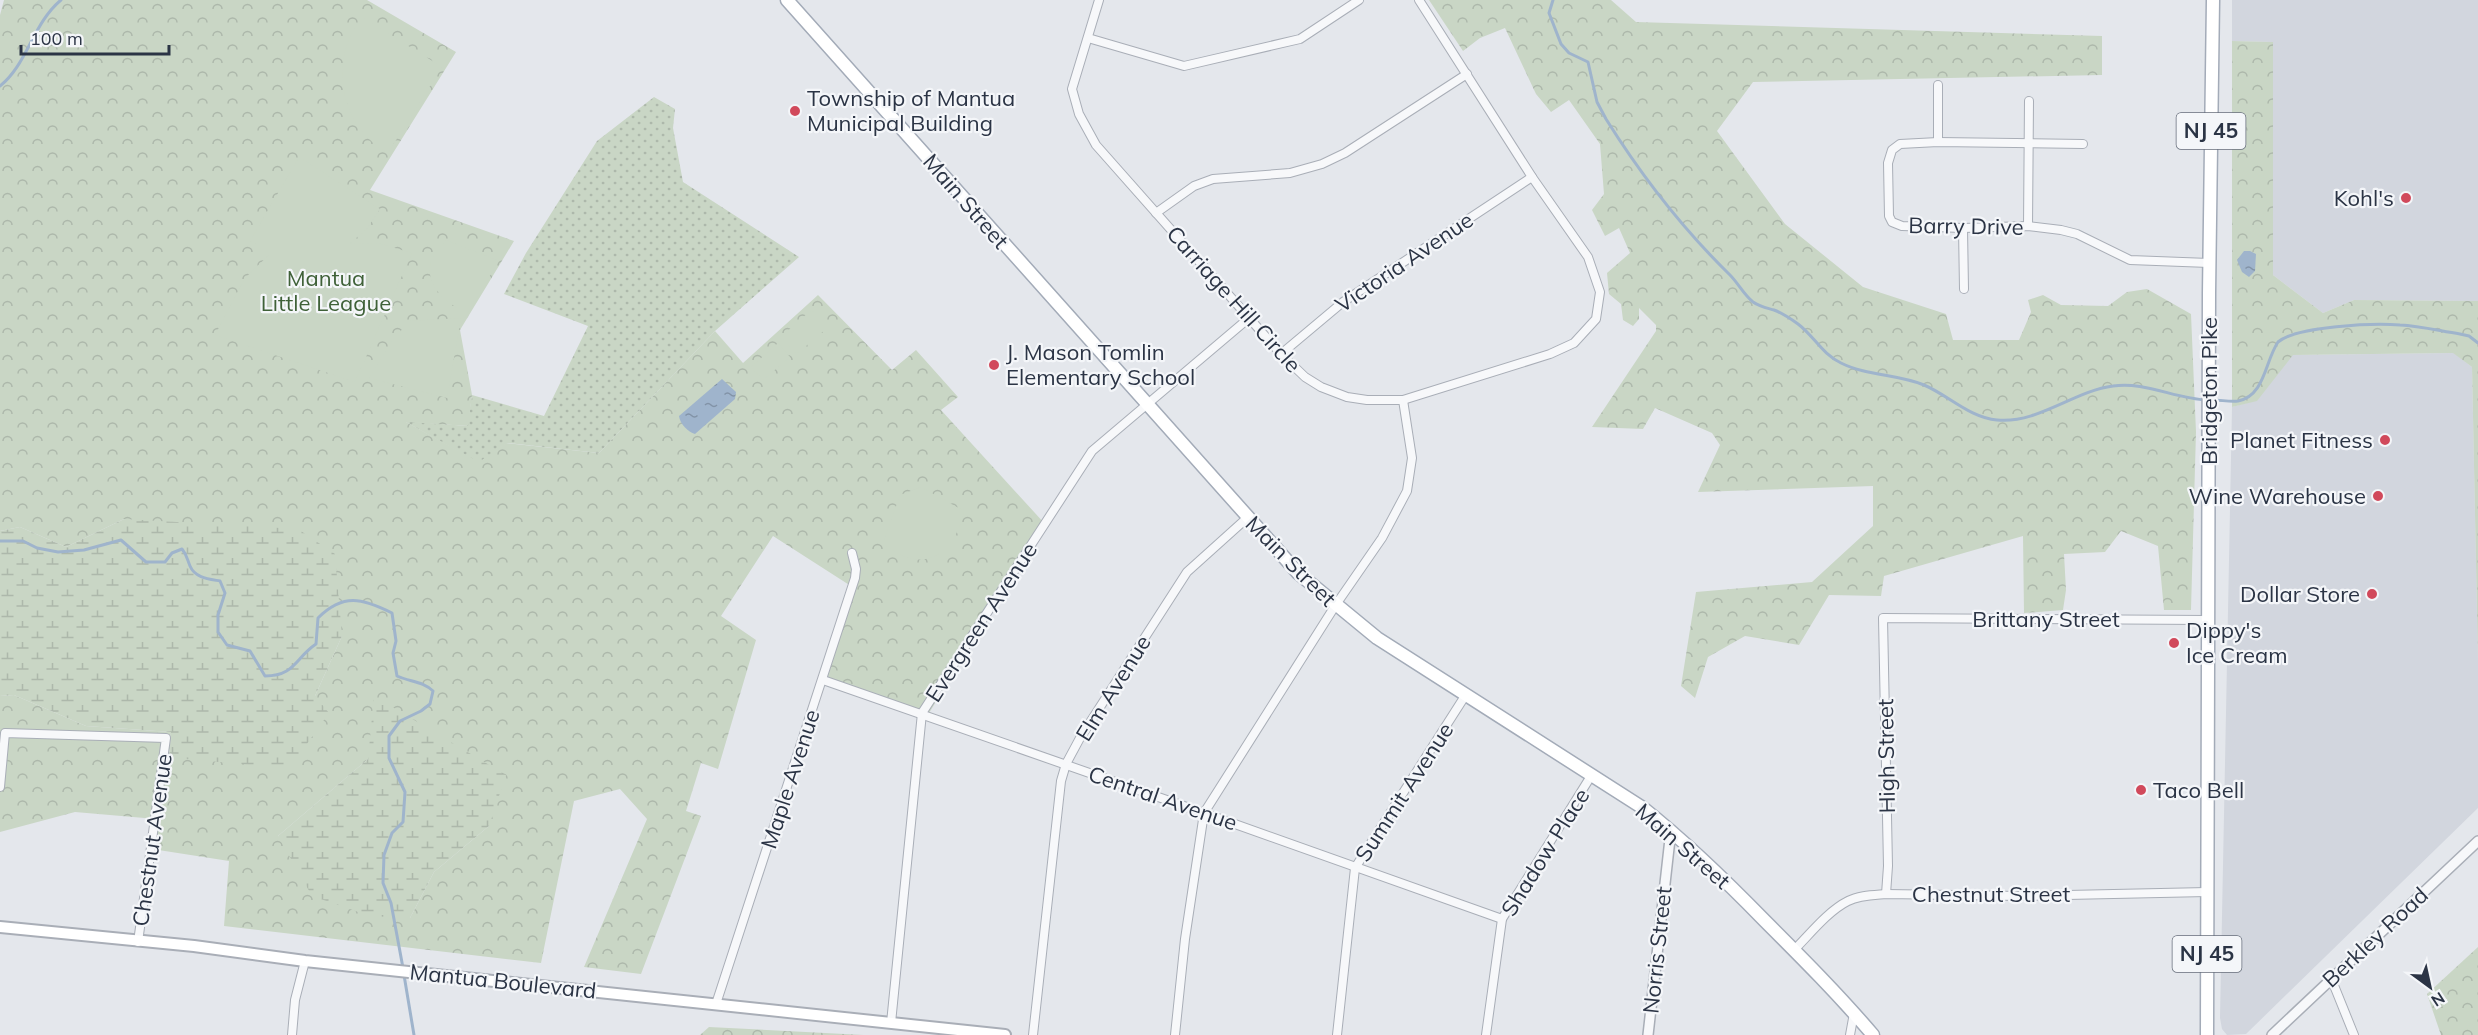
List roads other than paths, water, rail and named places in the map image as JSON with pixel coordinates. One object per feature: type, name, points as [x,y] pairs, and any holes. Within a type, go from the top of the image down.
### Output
[{"type":"main road","name":"Bridgeton Pike","points":[[2207,1035],[2209,263],[2213,0]]},
{"type":"main road","name":"Main Street","points":[[795,2],[1146,404],[1298,573],[1335,606],[1377,638],[1643,808],[1671,830],[1794,950],[1873,1035]]},
{"type":"main road","name":"Mantua Boulevard","points":[[0,927],[194,946],[305,961],[1005,1035]]},
{"type":"street","name":"Carriage Hill Circle","points":[[1099,0],[1072,89],[1079,114],[1096,145],[1281,354],[1321,387],[1347,397],[1367,400],[1403,400],[1550,354],[1574,343],[1596,318],[1600,292],[1588,257],[1532,177],[1419,0]]},
{"type":"street","points":[[1088,38],[1184,66],[1300,39],[1359,0]]},
{"type":"street","points":[[1156,213],[1194,186],[1214,178],[1290,173],[1322,164],[1345,153],[1467,74]]},
{"type":"street","points":[[1938,85],[1938,142]]},
{"type":"street","points":[[2028,226],[2029,101]]},
{"type":"street","name":"Barry Drive","points":[[2083,144],[1910,142],[1900,144],[1892,150],[1888,163],[1889,216],[1892,222],[1902,226],[1963,228],[2028,226],[2061,230],[2077,234],[2130,260],[2209,263]]},
{"type":"street","name":"Victoria Avenue","points":[[1281,354],[1342,302],[1532,177]]},
{"type":"street","points":[[1963,228],[1964,289]]},
{"type":"street","name":"Evergreen Avenue","points":[[891,1023],[922,713],[1092,451],[1249,318]]},
{"type":"street","points":[[1175,1035],[1185,939],[1204,813],[1335,606],[1382,538],[1407,491],[1412,458],[1403,400]]},
{"type":"street","name":"Elm Avenue","points":[[1033,1035],[1061,781],[1066,764],[1080,738],[1187,572],[1247,518]]},
{"type":"street","name":"Maple Avenue","points":[[716,1004],[855,578],[856,569],[852,553]]},
{"type":"street","name":"Brittany Street","points":[[1883,618],[2208,620]]},
{"type":"street","name":"High Street","points":[[1883,618],[1888,866],[1886,894]]},
{"type":"street","name":"Central Avenue","points":[[823,680],[1502,919]]},
{"type":"street","name":"Summit Avenue","points":[[1337,1035],[1355,868],[1466,696]]},
{"type":"street","name":"Chestnut Avenue","points":[[0,787],[5,734],[166,738],[138,942]]},
{"type":"street","name":"Shadow Place","points":[[1486,1035],[1502,919],[1591,776]]},
{"type":"street","name":"Norris Street","points":[[1648,1035],[1671,830]]},
{"type":"street","name":"Berkley Road","points":[[2272,1035],[2478,841]]},
{"type":"street","name":"Chestnut Street","points":[[1794,950],[1847,901],[1886,894],[2021,896],[2208,892]]},
{"type":"street","points":[[292,1035],[295,1000],[305,961]]},
{"type":"street","points":[[2331,978],[2354,1035]]},
{"type":"street","points":[[1850,1035],[1854,1013]]},
{"type":"street","points":[[2207,1017],[2214,1035]]},
{"type":"water","points":[[2244,251],[2256,254],[2255,271],[2249,277],[2242,272],[2237,260]]},
{"type":"water","points":[[722,379],[736,392],[735,399],[695,434],[683,425],[679,416]]},
{"type":"waterway","points":[[0,86],[17,67],[43,20],[61,0]]},
{"type":"waterway","points":[[1553,0],[1549,13],[1561,44],[1569,53],[1588,62],[1597,102],[1606,119],[1664,201],[1753,302],[1774,310],[1798,324],[1834,359],[1861,370],[1914,381],[1933,389],[1968,411],[1997,420],[2027,417],[2084,394],[2113,386],[2136,386],[2207,400]]},
{"type":"waterway","points":[[2213,400],[2238,401],[2247,398],[2259,385],[2278,342],[2301,332],[2355,325],[2400,325],[2469,336],[2478,343]]},
{"type":"waterway","points":[[0,541],[23,541],[37,548],[58,552],[84,550],[121,540],[146,562],[165,562],[172,553],[182,549],[195,573],[220,581],[225,593],[218,615],[218,632],[227,645],[250,651],[265,676],[289,670],[316,644],[318,618],[344,601],[362,601],[392,613],[396,641],[393,653],[397,676],[421,683],[433,691],[430,704],[400,721],[389,736],[389,758],[405,792],[403,822],[392,833],[384,855],[383,883],[391,903],[403,968]]},
{"type":"waterway","points":[[404,975],[414,1035]]},
{"type":"place","name":"Township of Mantua Municipal Building","points":[[795,111]]},
{"type":"place","name":"Kohl's","points":[[2406,198]]},
{"type":"place","name":"J. Mason Tomlin Elementary School","points":[[994,365]]},
{"type":"place","name":"Planet Fitness","points":[[2385,440]]},
{"type":"place","name":"Wine Warehouse","points":[[2378,496]]},
{"type":"place","name":"Dollar Store","points":[[2372,594]]},
{"type":"place","name":"Dippy's Ice Cream","points":[[2174,643]]},
{"type":"place","name":"Taco Bell","points":[[2141,790]]},
{"type":"park label","name":"Mantua Little League","points":[[326,290]]}]
